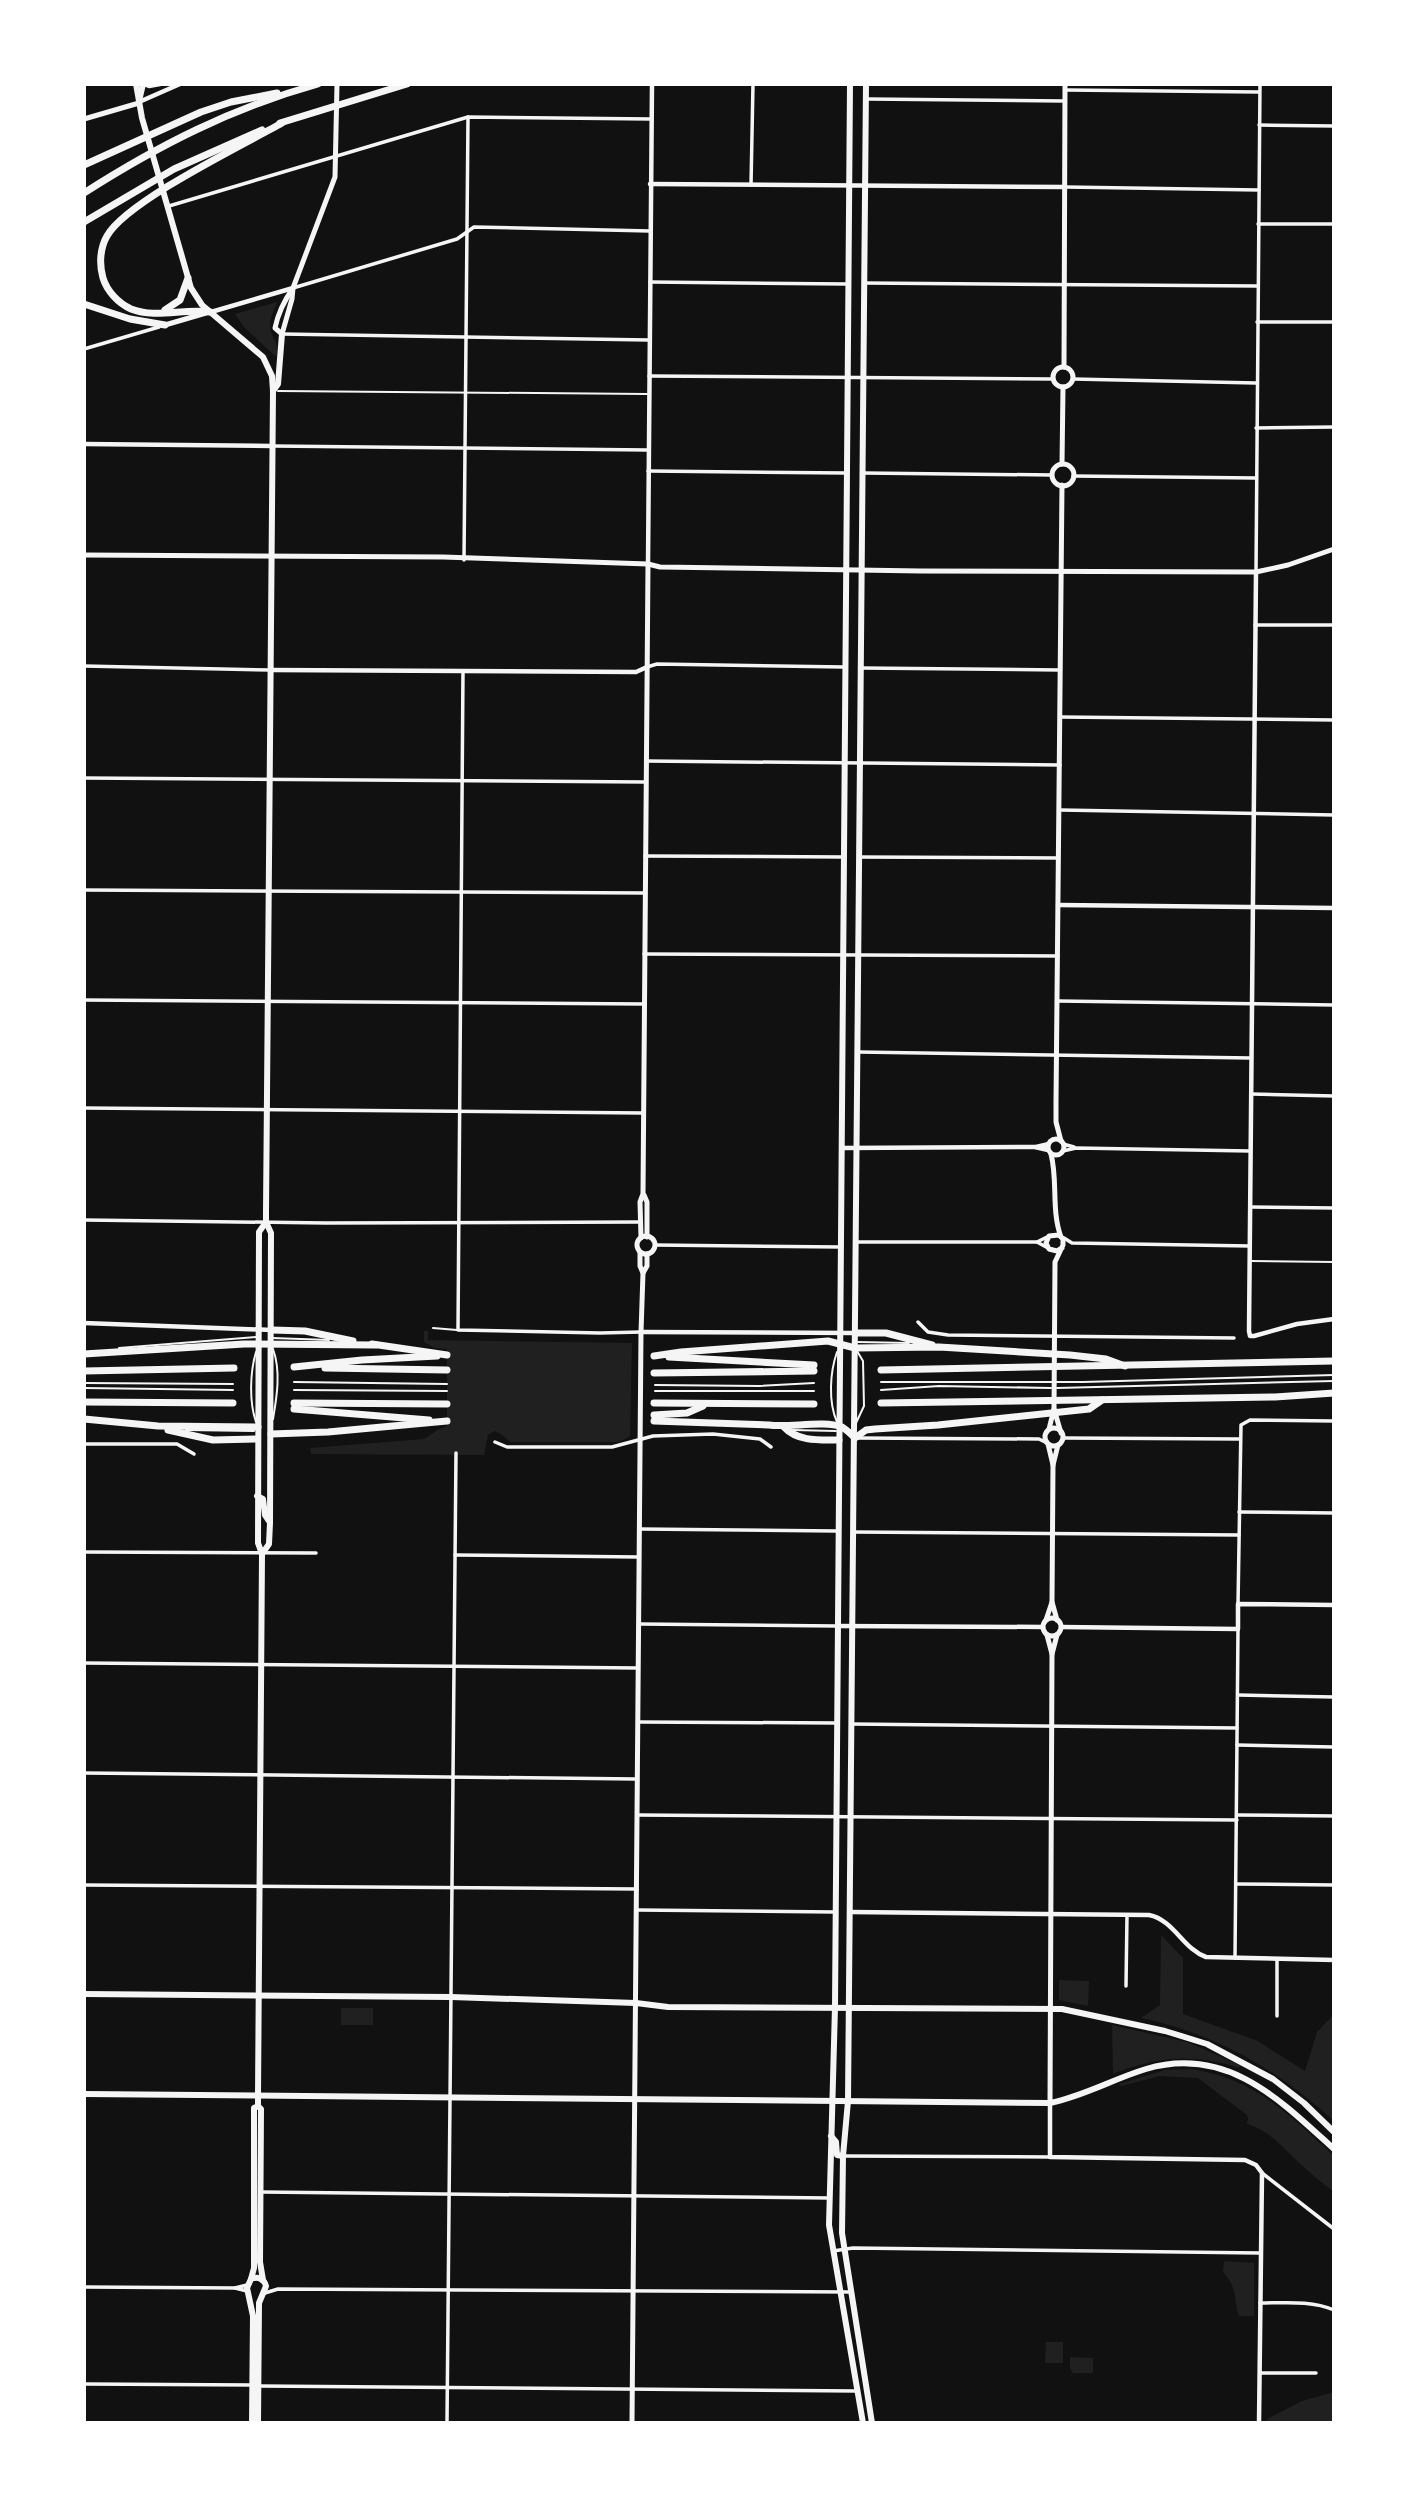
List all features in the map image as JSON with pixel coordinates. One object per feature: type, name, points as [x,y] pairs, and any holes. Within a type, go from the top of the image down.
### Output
[{"type":"highway","points":[[84,192],[143,156],[222,116],[318,84]]},
{"type":"highway","points":[[84,222],[200,156],[282,122],[407,84]]},
{"type":"highway","points":[[84,165],[160,129],[221,105],[308,87]]},
{"type":"highway","points":[[211,312],[143,312],[128,307],[107,288],[101,267],[103,245],[108,234],[155,196],[282,122]]},
{"type":"highway","points":[[161,312],[180,300],[188,278]]},
{"type":"highway","points":[[84,304],[130,319],[165,325]]},
{"type":"highway","points":[[88,1353],[258,1341],[305,1331],[447,1356],[362,1360],[295,1367],[447,1370]]},
{"type":"highway","points":[[855,1333],[886,1333],[939,1347]]},
{"type":"highway","points":[[272,1337],[312,1343],[376,1345]]},
{"type":"highway","points":[[654,1373],[814,1368],[654,1356],[828,1341],[855,1345],[939,1347],[1106,1359],[1125,1366]]},
{"type":"highway","points":[[881,1370],[1334,1361]]},
{"type":"highway","points":[[84,1371],[234,1368]]},
{"type":"highway","points":[[881,1403],[1334,1393]]},
{"type":"highway","points":[[707,1404],[687,1413],[654,1418],[784,1427],[792,1424],[841,1429],[855,1438],[866,1430],[1089,1409],[1102,1400]]},
{"type":"highway","points":[[84,1402],[233,1403]]},
{"type":"highway","points":[[654,1402],[814,1404]]},
{"type":"highway","points":[[84,1419],[263,1432],[328,1432],[447,1421],[294,1406],[447,1404]]},
{"type":"highway","points":[[158,1426],[213,1440],[263,1432]]},
{"type":"highway","points":[[784,1427],[790,1434],[799,1437],[839,1440]]},
{"type":"main road","points":[[136,84],[145,130],[196,298],[262,357],[272,376],[274,391],[266,1222],[271,1233],[272,1337],[257,1496],[258,1543],[262,1554],[258,1996],[258,2106],[261,2109],[254,2268],[248,2287],[253,2316],[258,2423]]},
{"type":"main road","points":[[139,103],[144,84]]},
{"type":"main road","points":[[274,391],[278,384],[282,334],[276,331],[276,324],[284,300],[293,288],[335,177],[337,84]]},
{"type":"main road","points":[[850,84],[841,1429],[835,2007],[829,2198],[833,2251],[863,2423]]},
{"type":"main road","points":[[866,84],[848,2101],[841,2213],[844,2249],[872,2423]]},
{"type":"main road","points":[[1064,367],[1065,87]]},
{"type":"main road","points":[[84,119],[139,103]]},
{"type":"main road","points":[[165,325],[211,312]]},
{"type":"main road","points":[[1064,367],[1070,370],[1073,379],[1063,387],[1056,384],[1054,379],[1055,372],[1064,367]]},
{"type":"main road","points":[[1062,464],[1063,387]]},
{"type":"main road","points":[[1062,464],[1070,467],[1073,476],[1070,482],[1062,485],[1055,482],[1052,475],[1056,466],[1062,464]]},
{"type":"main road","points":[[1055,1262],[1063,1242],[1056,1220],[1056,1173],[1050,1147],[1056,1122],[1062,485]]},
{"type":"main road","points":[[84,555],[443,557],[464,560],[648,564],[660,567],[847,570],[1256,572],[1288,565],[1334,548]]},
{"type":"main road","points":[[644,1238],[640,1222],[640,1202],[643,1194],[648,564]]},
{"type":"main road","points":[[1056,1122],[1062,1143],[1056,1173]]},
{"type":"main road","points":[[1050,1147],[1062,1143]]},
{"type":"main road","points":[[1050,1147],[1062,1152]]},
{"type":"main road","points":[[643,1194],[647,1202],[644,1238]]},
{"type":"main road","points":[[1056,1220],[1046,1244],[1055,1262],[1054,1409],[1055,1422],[1062,1435]]},
{"type":"main road","points":[[262,1554],[269,1544],[270,1523],[258,1341],[259,1233],[266,1222]]},
{"type":"main road","points":[[1049,1236],[1054,1234],[1061,1237]]},
{"type":"main road","points":[[632,2423],[643,1273],[637,1243],[644,1238],[652,1239],[652,1252],[640,1252]]},
{"type":"main road","points":[[1049,1249],[1057,1251],[1062,1248]]},
{"type":"main road","points":[[643,1273],[647,1266],[647,1254]]},
{"type":"main road","points":[[1053,1465],[1045,1437],[1055,1422]]},
{"type":"main road","points":[[1047,1432],[1055,1429],[1062,1435]]},
{"type":"main road","points":[[1050,2103],[1052,1654],[1059,1630],[1052,1602],[1053,1465],[1062,1435]]},
{"type":"main road","points":[[1047,1443],[1058,1445]]},
{"type":"main road","points":[[257,1496],[264,1501],[265,1515],[270,1523]]},
{"type":"main road","points":[[1052,1602],[1043,1627],[1052,1654]]},
{"type":"main road","points":[[1046,1620],[1057,1620]]},
{"type":"main road","points":[[1047,1635],[1054,1636],[1059,1630]]},
{"type":"main road","points":[[84,1994],[451,1997],[636,2003],[668,2007],[1050,2008],[1165,2031],[1207,2044],[1273,2079],[1304,2103],[1334,2132]]},
{"type":"main road","points":[[84,2094],[1050,2103],[1071,2099],[1145,2070],[1182,2064],[1233,2072],[1265,2090],[1334,2149]]},
{"type":"main road","points":[[831,2136],[836,2142],[837,2155],[843,2156]]},
{"type":"main road","points":[[252,2423],[259,2303],[264,2294],[260,2262],[261,2212],[258,2192]]},
{"type":"main road","points":[[829,2198],[834,2200],[841,2213]]},
{"type":"main road","points":[[248,2287],[257,2278],[264,2282]]},
{"type":"main road","points":[[248,2287],[257,2298],[264,2294]]},
{"type":"main road","points":[[853,2365],[858,2371],[863,2391],[867,2392]]},
{"type":"street","points":[[144,84],[160,84]]},
{"type":"street","points":[[139,103],[180,84]]},
{"type":"street","points":[[648,564],[652,84]]},
{"type":"street","points":[[751,185],[753,84]]},
{"type":"street","points":[[1260,84],[1250,1336],[1297,1324],[1334,1319]]},
{"type":"street","points":[[1065,87],[1260,92]]},
{"type":"street","points":[[865,99],[1065,101]]},
{"type":"street","points":[[167,206],[468,117],[651,119]]},
{"type":"street","points":[[464,560],[468,117]]},
{"type":"street","points":[[1259,125],[1334,126]]},
{"type":"street","points":[[650,184],[1259,190]]},
{"type":"street","points":[[1258,224],[1334,224]]},
{"type":"street","points":[[211,312],[457,239],[474,227],[650,231]]},
{"type":"street","points":[[650,282],[849,284]]},
{"type":"street","points":[[864,283],[1258,286]]},
{"type":"street","points":[[1257,322],[1334,322]]},
{"type":"street","points":[[84,349],[165,325]]},
{"type":"street","points":[[282,334],[649,340]]},
{"type":"street","points":[[649,376],[1054,379]]},
{"type":"street","points":[[1073,379],[1257,383]]},
{"type":"street","points":[[1256,428],[1334,427]]},
{"type":"street","points":[[84,444],[648,450]]},
{"type":"street","points":[[648,471],[847,473]]},
{"type":"street","points":[[863,473],[1052,475]]},
{"type":"street","points":[[1073,476],[1256,478]]},
{"type":"street","points":[[1255,625],[1334,625]]},
{"type":"street","points":[[84,666],[636,672],[657,664],[846,667]]},
{"type":"street","points":[[861,668],[1060,670]]},
{"type":"street","points":[[463,671],[458,1330],[855,1333]]},
{"type":"street","points":[[1060,717],[1334,720]]},
{"type":"street","points":[[646,761],[1060,765]]},
{"type":"street","points":[[84,779],[646,782]]},
{"type":"street","points":[[1060,810],[1334,815]]},
{"type":"street","points":[[645,856],[845,857]]},
{"type":"street","points":[[859,857],[1058,858]]},
{"type":"street","points":[[84,890],[645,893]]},
{"type":"street","points":[[1058,905],[1334,908]]},
{"type":"street","points":[[644,954],[1058,956]]},
{"type":"street","points":[[84,1000],[644,1004]]},
{"type":"street","points":[[1058,1001],[1334,1005]]},
{"type":"street","points":[[858,1052],[1252,1058]]},
{"type":"street","points":[[1251,1094],[1334,1096]]},
{"type":"street","points":[[84,1108],[643,1112]]},
{"type":"street","points":[[1062,1143],[1076,1148]]},
{"type":"street","points":[[842,1148],[1050,1147]]},
{"type":"street","points":[[1062,1152],[1076,1148],[1250,1151]]},
{"type":"street","points":[[1250,1207],[1334,1208]]},
{"type":"street","points":[[84,1220],[640,1222]]},
{"type":"street","points":[[856,1242],[1037,1242],[1049,1236]]},
{"type":"street","points":[[1061,1237],[1072,1242],[1250,1246]]},
{"type":"street","points":[[1037,1242],[1049,1249]]},
{"type":"street","points":[[1062,1248],[1072,1242]]},
{"type":"street","points":[[654,1245],[841,1247]]},
{"type":"street","points":[[918,1322],[928,1332],[937,1335],[1234,1338]]},
{"type":"street","points":[[84,1323],[259,1329],[272,1337]]},
{"type":"street","points":[[1236,1958],[1240,1428],[1250,1420],[1334,1421]]},
{"type":"street","points":[[495,1442],[507,1447],[612,1447],[653,1436],[713,1434],[760,1438],[771,1447]]},
{"type":"street","points":[[1062,1435],[1240,1439]]},
{"type":"street","points":[[855,1438],[1039,1439],[1047,1443]]},
{"type":"street","points":[[84,1444],[177,1444],[194,1454]]},
{"type":"street","points":[[447,2423],[456,1453]]},
{"type":"street","points":[[1239,1512],[1334,1513]]},
{"type":"street","points":[[640,1530],[839,1531]]},
{"type":"street","points":[[853,1532],[1239,1535]]},
{"type":"street","points":[[84,1552],[316,1553]]},
{"type":"street","points":[[455,1555],[640,1557]]},
{"type":"street","points":[[1238,1604],[1334,1605]]},
{"type":"street","points":[[639,1624],[1043,1627]]},
{"type":"street","points":[[1059,1630],[1238,1629]]},
{"type":"street","points":[[84,1663],[639,1668]]},
{"type":"street","points":[[1238,1695],[1334,1696]]},
{"type":"street","points":[[639,1722],[837,1723]]},
{"type":"street","points":[[851,1724],[1237,1728]]},
{"type":"street","points":[[1237,1745],[1334,1746]]},
{"type":"street","points":[[84,1773],[638,1779]]},
{"type":"street","points":[[638,1815],[1050,1819],[1334,1816]]},
{"type":"street","points":[[1236,1884],[1334,1885]]},
{"type":"street","points":[[84,1885],[637,1889]]},
{"type":"street","points":[[637,1910],[836,1912]]},
{"type":"street","points":[[850,1912],[1158,1916],[1198,1954],[1277,1960],[1334,1960]]},
{"type":"street","points":[[1126,1986],[1127,1915]]},
{"type":"street","points":[[1277,1960],[1277,2016]]},
{"type":"street","points":[[1050,2103],[1050,2157]]},
{"type":"street","points":[[843,2156],[1245,2160],[1334,2228]]},
{"type":"street","points":[[1259,2423],[1262,2172]]},
{"type":"street","points":[[258,2192],[829,2198]]},
{"type":"street","points":[[833,2251],[1260,2253]]},
{"type":"street","points":[[264,2282],[278,2289]]},
{"type":"street","points":[[84,2287],[248,2287]]},
{"type":"street","points":[[264,2294],[278,2289],[851,2292]]},
{"type":"street","points":[[1260,2303],[1315,2304],[1334,2309]]},
{"type":"street","points":[[1259,2373],[1316,2373]]},
{"type":"street","points":[[84,2384],[858,2391]]},
{"type":"lane","points":[[274,391],[649,394]]},
{"type":"lane","points":[[1250,1261],[1334,1262]]},
{"type":"lane","points":[[433,1328],[458,1330]]},
{"type":"lane","points":[[881,1382],[1083,1382],[1334,1375]]},
{"type":"lane","points":[[881,1390],[939,1386],[1124,1387],[1334,1381]]},
{"type":"lane","points":[[84,1382],[233,1384]]},
{"type":"lane","points":[[294,1382],[447,1384]]},
{"type":"lane","points":[[655,1385],[759,1386],[814,1383]]},
{"type":"lane","points":[[84,1388],[233,1390]]},
{"type":"lane","points":[[294,1390],[447,1391]]},
{"type":"lane","points":[[655,1391],[814,1391]]},
{"type":"lane","points":[[841,1429],[855,1426]]},
{"type":"shaded area","points":[[277,302],[270,324],[277,347],[276,357],[244,327],[235,314]]},
{"type":"shaded area","points":[[424,1331],[428,1331],[428,1340],[632,1343],[630,1436],[619,1442],[510,1442],[495,1431],[488,1435],[484,1455],[311,1454],[310,1448],[424,1439],[447,1426],[447,1349],[435,1348],[424,1342]]},
{"type":"shaded area","points":[[1161,1935],[1183,1958],[1183,2014],[1258,2041],[1305,2071],[1317,2032],[1334,2014],[1334,2121],[1290,2085],[1244,2056],[1195,2034],[1141,2018],[1160,2005]]},
{"type":"shaded area","points":[[1059,1980],[1089,1981],[1088,2006],[1059,2000]]},
{"type":"shaded area","points":[[341,2008],[373,2008],[373,2025],[341,2025]]},
{"type":"shaded area","points":[[1112,2025],[1187,2042],[1240,2065],[1239,2068],[1207,2060],[1160,2060],[1113,2074]]},
{"type":"shaded area","points":[[1191,2069],[1234,2081],[1270,2100],[1286,2113],[1334,2156],[1334,2192],[1271,2136],[1247,2124],[1247,2115],[1198,2078],[1160,2076],[1121,2086],[1119,2084],[1165,2070]]},
{"type":"shaded area","points":[[1224,2261],[1254,2263],[1254,2316],[1239,2316],[1233,2288],[1223,2272]]},
{"type":"shaded area","points":[[1046,2342],[1063,2342],[1063,2363],[1045,2363]]},
{"type":"shaded area","points":[[1070,2357],[1093,2358],[1093,2373],[1073,2373]]},
{"type":"shaded area","points":[[1334,2392],[1334,2423],[1267,2423],[1267,2419],[1302,2401]]}]
